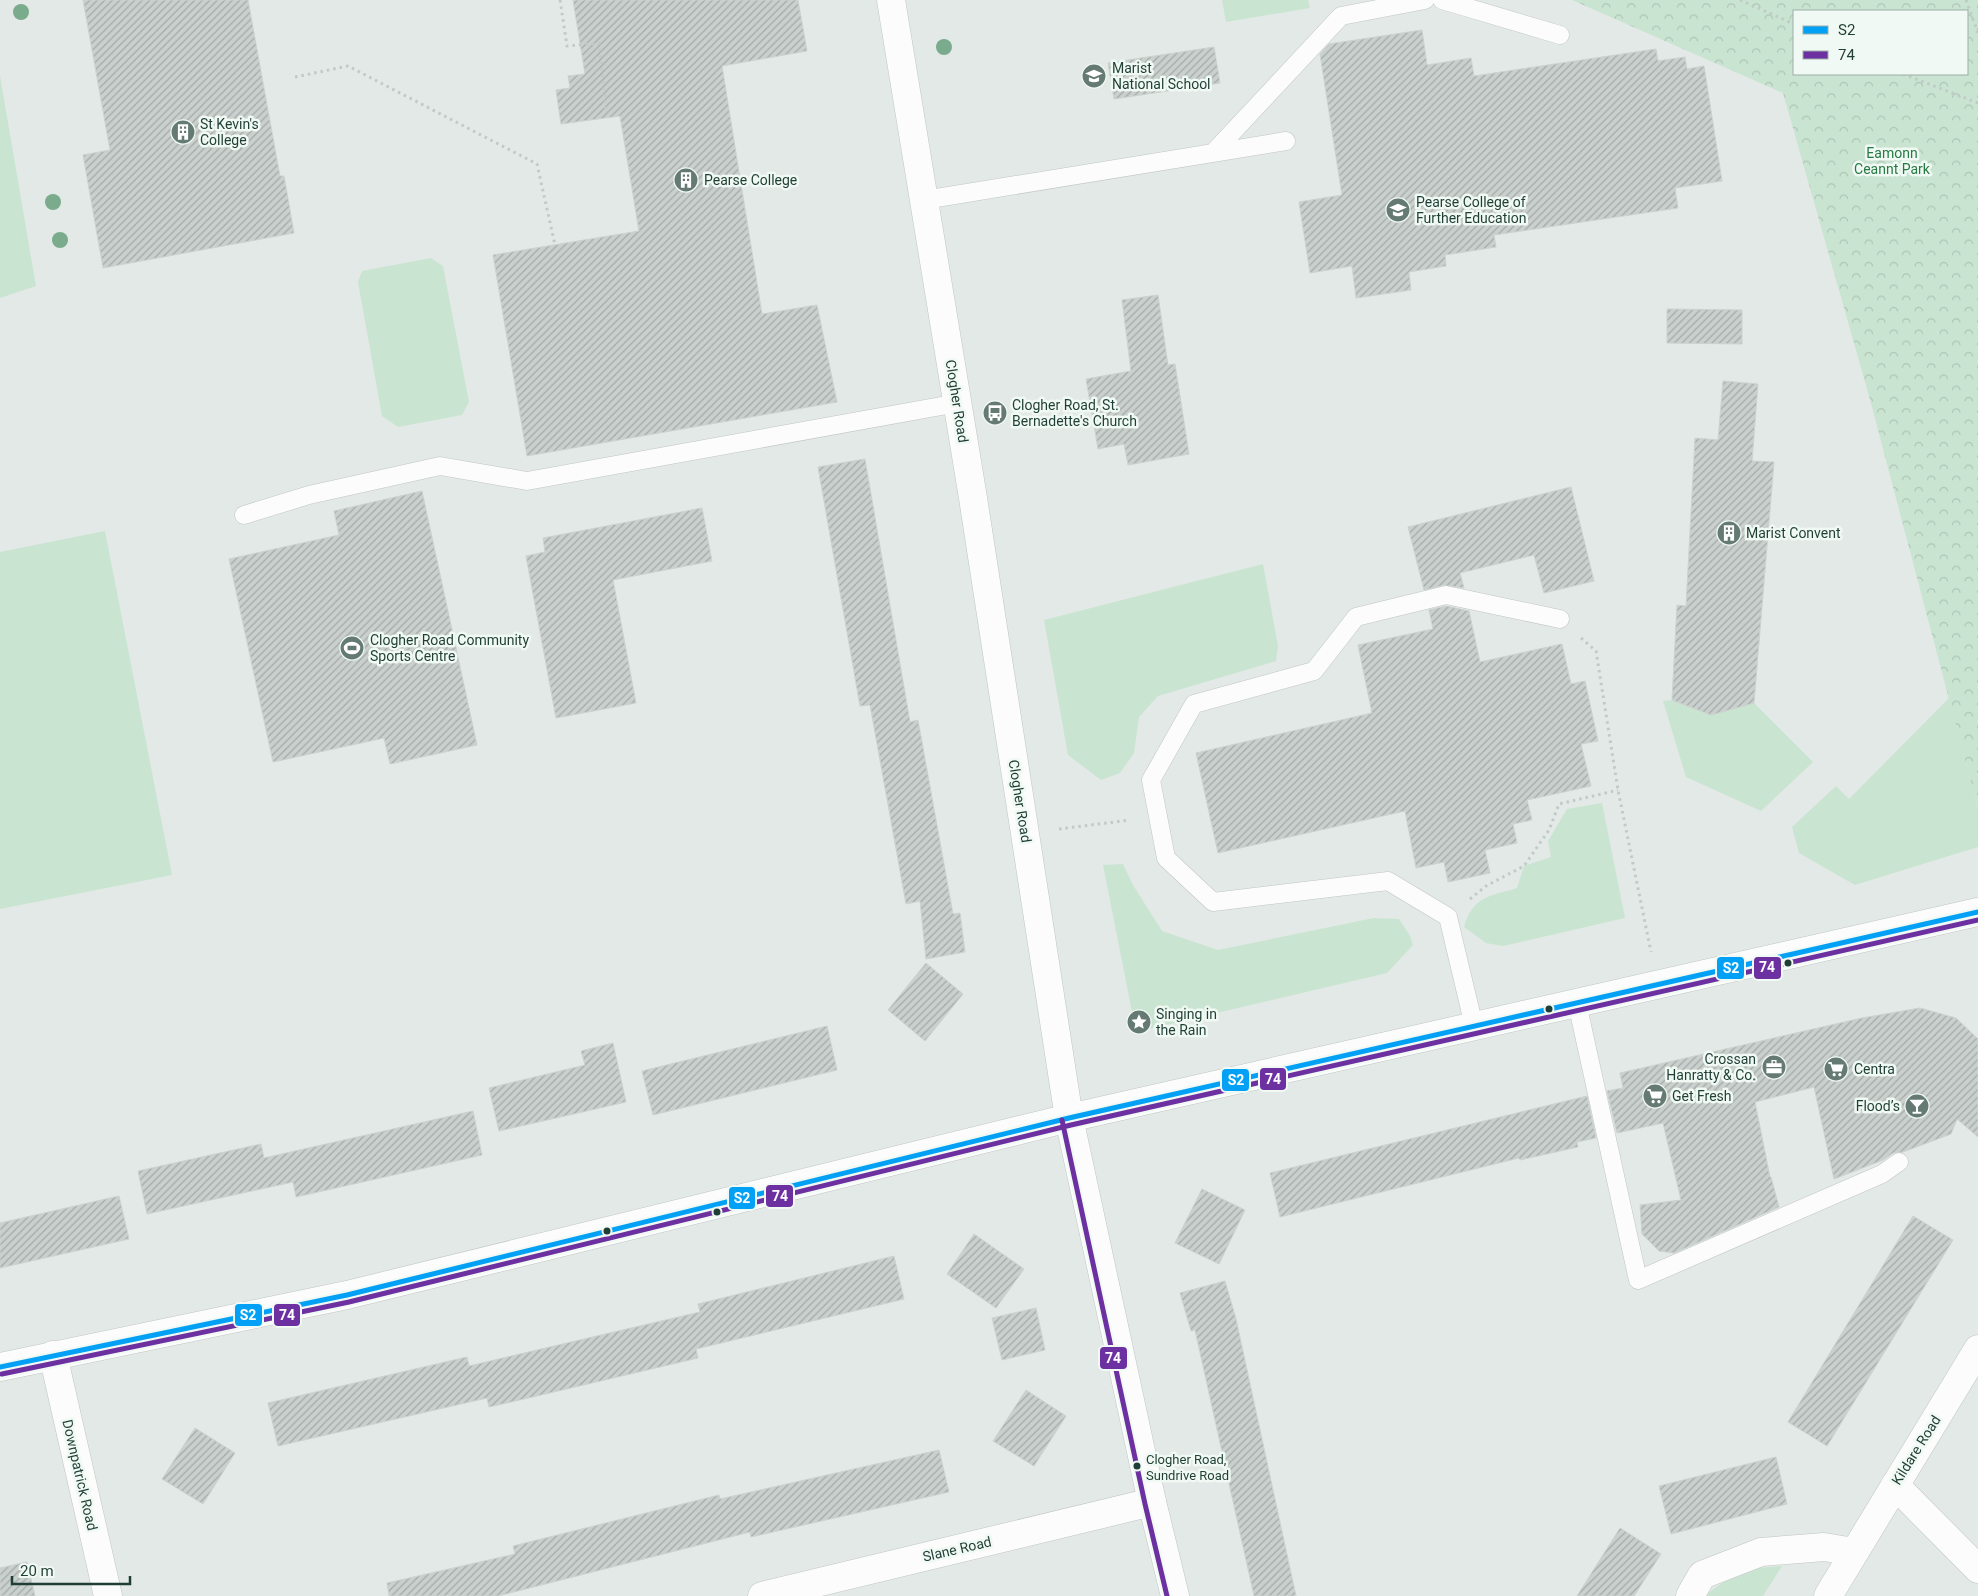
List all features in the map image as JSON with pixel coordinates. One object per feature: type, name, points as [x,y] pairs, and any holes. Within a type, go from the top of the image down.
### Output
[{"type":"street","name":"Clogher Road","points":[[891,0],[958,403],[1069,1118],[1152,1502],[1175,1596]]},
{"type":"street","points":[[0,1367],[53,1354],[347,1295],[1069,1118],[1978,912]]},
{"type":"street","name":"Kildare Road","points":[[1828,1596],[1978,1349]]},
{"type":"street","name":"Downpatrick Road","points":[[53,1354],[108,1596]]},
{"type":"street","points":[[1895,1485],[1978,1569]]},
{"type":"street","name":"Slane Road","points":[[762,1596],[1152,1502]]},
{"type":"street","points":[[1690,1596],[1702,1575],[1761,1552],[1824,1547],[1854,1552]]},
{"type":"lane","points":[[1213,152],[1341,16],[1425,0]]},
{"type":"lane","points":[[1442,0],[1560,35]]},
{"type":"lane","points":[[924,200],[1286,141]]},
{"type":"lane","points":[[244,515],[309,496],[440,466],[527,481],[958,403]]},
{"type":"lane","points":[[1474,1026],[1448,917],[1388,880],[1213,902],[1166,858],[1151,780],[1194,704],[1314,672],[1356,617],[1446,595],[1560,619]]},
{"type":"lane","points":[[1577,1003],[1638,1280],[1882,1174],[1899,1162]]},
{"type":"path","points":[[560,0],[566,46],[599,43],[606,111]]},
{"type":"path","points":[[1740,0],[1793,24]]},
{"type":"path","points":[[1966,0],[1978,33]]},
{"type":"path","points":[[295,77],[348,66],[537,164],[555,245]]},
{"type":"path","points":[[1906,75],[1978,103]]},
{"type":"path","points":[[1560,619],[1596,651],[1618,790],[1644,913]]},
{"type":"path","points":[[1448,917],[1486,886],[1524,866],[1550,830],[1559,804],[1618,790]]},
{"type":"path","points":[[1025,834],[1108,822]]},
{"type":"green space","points":[[1222,0],[1308,0],[1310,8],[1226,22]]},
{"type":"green space","name":"Eamonn Ceannt Park","points":[[1572,0],[1978,0],[1978,809],[1869,396],[1783,93]]},
{"type":"green space","points":[[0,76],[36,286],[0,298]]},
{"type":"green space","points":[[431,258],[443,266],[469,402],[462,415],[398,427],[382,416],[358,282],[362,271]]},
{"type":"green space","points":[[105,531],[172,875],[0,909],[0,552]]},
{"type":"green space","points":[[1263,564],[1278,646],[1276,661],[1158,696],[1139,717],[1134,753],[1120,773],[1101,780],[1068,755],[1044,620]]},
{"type":"green space","points":[[1949,698],[1978,809],[1978,847],[1855,885],[1799,853],[1792,827],[1836,786],[1849,799]]},
{"type":"green space","points":[[1672,700],[1711,715],[1754,703],[1813,762],[1761,811],[1686,777],[1663,701]]},
{"type":"green space","points":[[1602,803],[1625,918],[1503,946],[1486,943],[1464,927],[1472,909],[1478,903],[1491,896],[1517,888],[1524,866],[1551,857],[1548,841],[1567,809]]},
{"type":"green space","points":[[1123,864],[1133,885],[1162,931],[1218,950],[1374,918],[1399,919],[1410,936],[1413,945],[1387,973],[1136,1032],[1103,865]]},
{"type":"green space","points":[[1782,1566],[1763,1596],[1704,1596],[1742,1569]]},
{"type":"building","name":"St Kevin's College","points":[[83,0],[248,0],[280,176],[284,176],[294,233],[103,268],[83,155],[110,150]]},
{"type":"building","name":"Pearse College","points":[[573,0],[798,0],[807,51],[722,66],[762,314],[817,305],[837,402],[527,456],[493,255],[639,231],[620,116],[561,124],[556,90],[570,88],[568,76],[585,74]]},
{"type":"building","points":[[1422,30],[1427,65],[1471,58],[1474,76],[1656,49],[1658,61],[1685,57],[1687,69],[1704,66],[1722,181],[1675,188],[1678,208],[1494,235],[1496,247],[1445,255],[1446,266],[1409,272],[1411,290],[1356,298],[1352,266],[1310,273],[1299,202],[1342,195],[1320,54],[1329,44]]},
{"type":"building","points":[[1214,47],[1220,83],[1114,99],[1108,63]]},
{"type":"building","points":[[1158,295],[1168,365],[1175,364],[1189,454],[1128,465],[1124,444],[1098,449],[1086,379],[1131,371],[1122,300]]},
{"type":"building","points":[[1667,309],[1742,310],[1742,344],[1667,343]]},
{"type":"building","name":"Marist Convent","points":[[1723,381],[1758,384],[1752,461],[1774,462],[1754,703],[1711,715],[1672,700],[1677,605],[1686,606],[1695,438],[1718,440]]},
{"type":"building","points":[[865,459],[910,722],[918,720],[953,914],[960,913],[965,952],[926,959],[920,901],[906,904],[870,705],[860,706],[818,467]]},
{"type":"building","points":[[1571,487],[1594,581],[1544,593],[1534,555],[1460,573],[1464,588],[1444,585],[1424,590],[1408,527]]},
{"type":"building","name":"Clogher Road Community Sports Centre","points":[[422,491],[477,745],[390,764],[384,738],[273,762],[229,559],[339,535],[334,511]]},
{"type":"building","points":[[702,508],[712,561],[613,580],[636,703],[556,718],[526,556],[545,552],[543,538]]},
{"type":"building","points":[[1446,606],[1469,611],[1480,662],[1562,644],[1571,684],[1585,681],[1598,741],[1581,744],[1591,786],[1527,800],[1532,820],[1513,824],[1517,843],[1485,850],[1490,873],[1448,882],[1444,862],[1416,868],[1405,811],[1218,853],[1196,753],[1372,713],[1358,645],[1433,629],[1429,610]]},
{"type":"building","points":[[926,963],[963,994],[925,1041],[888,1010]]},
{"type":"building","points":[[1920,1008],[1956,1018],[1978,1039],[1978,1137],[1957,1119],[1951,1134],[1903,1152],[1893,1153],[1883,1160],[1834,1179],[1814,1087],[1755,1102],[1770,1177],[1779,1207],[1674,1253],[1659,1251],[1642,1234],[1640,1205],[1681,1200],[1663,1123],[1617,1133],[1607,1091],[1623,1088],[1620,1073],[1862,1018]]},
{"type":"building","points":[[827,1026],[837,1070],[653,1115],[642,1071]]},
{"type":"building","points":[[613,1043],[626,1102],[499,1131],[489,1088],[585,1065],[581,1051]]},
{"type":"building","points":[[1587,1096],[1596,1138],[1577,1142],[1578,1147],[1520,1160],[1519,1158],[1280,1217],[1270,1173]]},
{"type":"building","points":[[473,1111],[482,1155],[296,1197],[293,1182],[147,1214],[138,1171],[261,1144],[264,1158]]},
{"type":"building","points":[[1202,1189],[1245,1210],[1219,1264],[1175,1243]]},
{"type":"building","points":[[119,1196],[129,1239],[0,1268],[0,1223]]},
{"type":"building","points":[[1913,1216],[1953,1240],[1827,1446],[1788,1422]]},
{"type":"building","points":[[974,1234],[1024,1269],[996,1308],[947,1274]]},
{"type":"building","points":[[894,1256],[904,1299],[696,1349],[698,1358],[524,1399],[489,1407],[487,1398],[278,1446],[268,1403],[467,1357],[469,1366],[700,1312],[698,1304]]},
{"type":"building","points":[[1225,1281],[1236,1319],[1296,1596],[1254,1596],[1195,1330],[1191,1331],[1180,1293]]},
{"type":"building","points":[[1036,1308],[1045,1350],[1002,1360],[992,1318]]},
{"type":"building","points":[[1026,1390],[1066,1416],[1034,1466],[993,1441]]},
{"type":"building","points":[[195,1428],[235,1453],[203,1504],[162,1479]]},
{"type":"building","points":[[939,1450],[949,1492],[751,1537],[750,1532],[498,1596],[389,1596],[387,1583],[515,1554],[513,1546],[719,1495],[720,1499]]},
{"type":"building","points":[[1776,1457],[1787,1504],[1671,1534],[1659,1486]]},
{"type":"building","points":[[1620,1528],[1661,1554],[1634,1596],[1577,1596]]},
{"type":"building","points":[[27,1562],[35,1596],[0,1596],[0,1568]]},
{"type":"transit line","name":"S2","points":[[0,1367],[347,1295],[1069,1118],[1978,912]]},
{"type":"transit line","name":"74","points":[[2,1374],[349,1302],[1071,1125],[1978,920]]},
{"type":"transit line","name":"74","points":[[1062,1120],[1145,1504],[1167,1596]]},
{"type":"place","name":"Marist National School","points":[[1094,76]]},
{"type":"place","name":"St Kevin's College","points":[[183,132]]},
{"type":"place","name":"Pearse College","points":[[686,180]]},
{"type":"place","name":"Pearse College of Further Education","points":[[1398,210]]},
{"type":"place","name":"Clogher Road, St. Bernadette's Church","points":[[995,413]]},
{"type":"place","name":"Marist Convent","points":[[1729,533]]},
{"type":"place","name":"Clogher Road Community Sports Centre","points":[[352,648]]},
{"type":"place","name":"Singing in the Rain","points":[[1139,1022]]},
{"type":"place","name":"Crossan Hanratty & Co.","points":[[1774,1067]]},
{"type":"place","name":"Centra","points":[[1836,1069]]},
{"type":"place","name":"Get Fresh","points":[[1655,1096]]},
{"type":"place","name":"Flood’s","points":[[1917,1106]]},
{"type":"place","name":"Clogher Road, Sundrive Road","points":[[1137,1466]]}]
